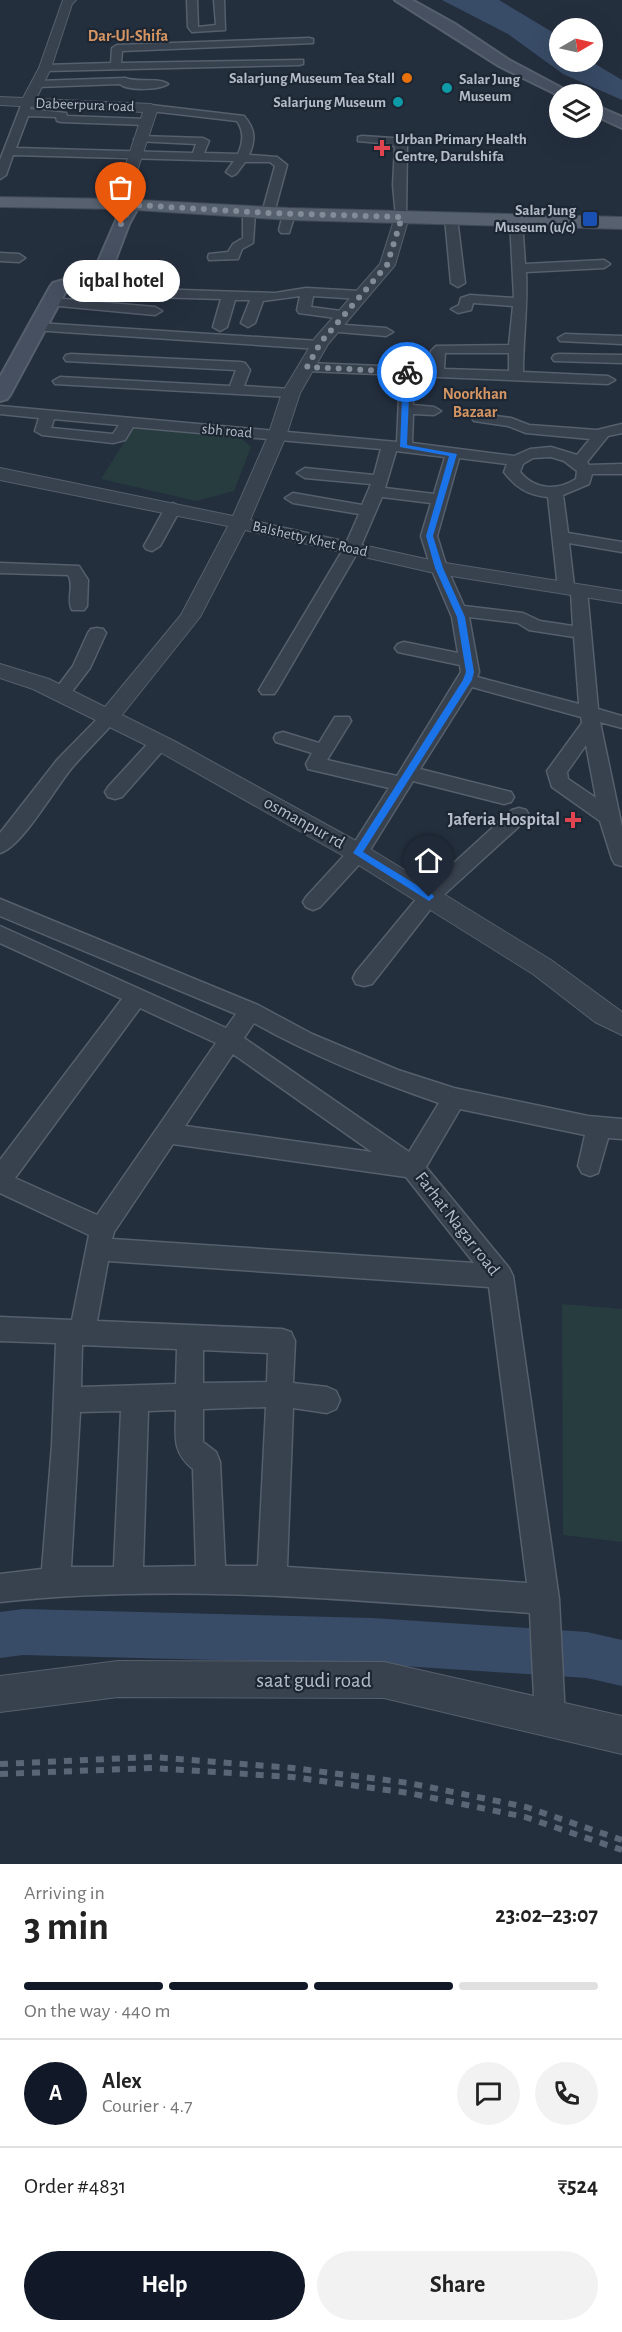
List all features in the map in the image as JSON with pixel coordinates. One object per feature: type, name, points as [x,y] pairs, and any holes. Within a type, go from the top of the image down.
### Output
[{"type":"main road","points":[[402,0],[450,27],[504,63],[549,86]]},
{"type":"main road","points":[[603,114],[622,123]]},
{"type":"main road","points":[[0,202],[132,204],[121,224],[101,274],[59,287],[53,302],[0,395]]},
{"type":"main road","points":[[120,204],[268,213],[287,222],[402,217],[622,223]]},
{"type":"street","points":[[0,175],[26,108],[45,68],[68,0]]},
{"type":"street","points":[[192,0],[193,27],[196,30],[221,28],[219,0]]},
{"type":"street","points":[[116,68],[117,48],[309,41]]},
{"type":"street","points":[[193,45],[195,65]]},
{"type":"street","points":[[45,68],[299,62]]},
{"type":"street","points":[[37,84],[125,81],[126,85],[163,84]]},
{"type":"street","name":"Dabeerpura road","points":[[0,101],[26,108],[145,125],[120,204]]},
{"type":"street","points":[[79,153],[84,142],[113,136],[145,125],[240,118],[247,124],[249,134],[244,156],[232,172]]},
{"type":"street","points":[[145,125],[203,141],[198,155]]},
{"type":"street","points":[[0,137],[15,137]]},
{"type":"street","points":[[0,846],[21,823],[64,765],[109,717],[190,617],[239,523],[277,436],[291,393],[319,345],[387,265],[402,217],[399,185],[401,146],[393,141],[362,139]]},
{"type":"street","points":[[10,151],[244,156],[273,159],[281,165],[268,213]]},
{"type":"street","points":[[214,257],[233,256],[237,247],[249,240],[249,212]]},
{"type":"street","points":[[451,218],[458,282]]},
{"type":"street","points":[[516,220],[520,268],[516,377]]},
{"type":"street","points":[[0,257],[19,258]]},
{"type":"street","points":[[520,268],[604,264]]},
{"type":"street","points":[[302,279],[367,288]]},
{"type":"street","points":[[203,302],[367,288]]},
{"type":"street","points":[[307,292],[304,310],[338,322],[386,332]]},
{"type":"street","points":[[152,293],[228,300]]},
{"type":"street","points":[[248,323],[258,296]]},
{"type":"street","points":[[458,309],[466,307],[466,301],[470,299],[520,303]]},
{"type":"street","points":[[220,327],[228,300]]},
{"type":"street","points":[[53,302],[155,310]]},
{"type":"street","points":[[0,410],[45,414],[71,358],[108,307]]},
{"type":"street","points":[[38,327],[319,345]]},
{"type":"street","points":[[622,327],[567,331],[622,340]]},
{"type":"street","points":[[170,362],[181,336]]},
{"type":"street","points":[[437,372],[438,351],[441,349],[516,349]]},
{"type":"street","points":[[71,358],[240,366],[243,370],[236,390]]},
{"type":"street","points":[[559,358],[622,359]]},
{"type":"street","points":[[307,367],[608,380]]},
{"type":"street","points":[[268,690],[352,548],[397,446],[405,409],[407,371]]},
{"type":"street","points":[[60,381],[291,393]]},
{"type":"street","points":[[405,409],[434,411]]},
{"type":"street","name":"sbh road","points":[[45,414],[42,431],[113,439],[120,437],[128,422],[397,446],[516,461]]},
{"type":"street","points":[[479,418],[511,422],[526,429],[601,435]]},
{"type":"street","points":[[622,428],[612,429],[601,435],[582,466],[584,481],[573,489],[555,493],[535,490],[519,482],[512,472],[516,461],[530,454],[551,452],[567,455],[582,466],[622,469]]},
{"type":"street","points":[[313,902],[358,853],[470,672],[461,617],[439,568],[429,536],[453,454]]},
{"type":"street","points":[[305,473],[439,499]]},
{"type":"street","name":"Balshetty Khet Road","points":[[0,474],[173,508],[439,568],[622,597]]},
{"type":"street","points":[[555,493],[559,536],[582,633],[590,719],[609,817],[622,859]]},
{"type":"street","points":[[293,498],[368,511]]},
{"type":"street","points":[[152,546],[173,508]]},
{"type":"street","points":[[559,536],[622,547]]},
{"type":"street","points":[[0,568],[73,570],[78,574],[80,580],[78,606]]},
{"type":"street","points":[[458,610],[523,618],[535,626],[582,633]]},
{"type":"street","points":[[61,694],[81,668],[98,633]]},
{"type":"street","points":[[404,648],[468,661]]},
{"type":"street","name":"osmanpur rd","points":[[0,670],[41,684],[159,742],[358,853],[542,967],[604,1016],[622,1024]]},
{"type":"street","points":[[467,680],[590,719],[622,722]]},
{"type":"street","points":[[590,719],[557,771],[559,782],[609,817]]},
{"type":"street","points":[[342,721],[315,760],[315,764],[504,797]]},
{"type":"street","points":[[283,738],[322,750]]},
{"type":"street","points":[[114,792],[159,742]]},
{"type":"street","points":[[364,978],[429,897],[519,814]]},
{"type":"street","points":[[0,907],[250,1011],[304,1040],[391,1077],[454,1098],[611,1128],[590,1166]]},
{"type":"street","name":"Farhat Nagar road","points":[[0,934],[230,1039],[413,1168],[500,1276],[545,1610],[549,1704]]},
{"type":"street","points":[[136,997],[0,1181],[100,1239],[500,1276]]},
{"type":"street","points":[[55,1582],[68,1400],[76,1332],[100,1239],[250,1011]]},
{"type":"street","points":[[167,1134],[413,1168],[454,1098]]},
{"type":"street","points":[[0,1329],[282,1341],[272,1580]]},
{"type":"street","points":[[190,1337],[189,1445],[202,1457],[207,1469],[211,1581]]},
{"type":"street","points":[[68,1400],[280,1394],[327,1400]]},
{"type":"street","points":[[128,1582],[135,1398]]},
{"type":"street","points":[[0,1588],[55,1582],[272,1580],[545,1610]]},
{"type":"street","name":"saat gudi road","points":[[0,1694],[118,1679],[384,1680],[549,1704],[622,1735]]},
{"type":"green space","points":[[133,428],[240,437],[251,447],[234,491],[196,501],[101,479]]},
{"type":"green space","points":[[562,1304],[622,1309],[622,1542],[563,1535]]},
{"type":"water","points":[[442,0],[499,0],[549,30],[549,64],[508,34]]},
{"type":"water","points":[[603,69],[622,80],[622,100],[603,92],[603,84],[586,84],[560,72],[603,72]]},
{"type":"waterway","points":[[0,1635],[23,1632],[372,1641],[587,1655],[622,1663]]},
{"type":"railway","points":[[0,1764],[152,1757],[293,1768],[409,1783],[526,1807],[622,1840]]},
{"type":"railway","points":[[0,1774],[153,1768],[292,1777],[409,1793],[525,1817],[622,1850]]},
{"type":"way so far","points":[[121,224],[132,204],[120,204],[268,213],[402,217],[387,265],[321,342],[307,367],[407,372]]},
{"type":"place","name":"Salarjung Museum Tea Stall","points":[[407,78]]},
{"type":"place","name":"Salar Jung Museum","points":[[447,88]]},
{"type":"place","name":"Salarjung Museum","points":[[398,102]]},
{"type":"place","name":"Urban Primary Health Centre, Darulshifa","points":[[382,148]]},
{"type":"place","name":"Salar Jung Museum (u/c)","points":[[590,219]]},
{"type":"place","name":"iqbal hotel","points":[[121,224]]},
{"type":"place","name":"Jaferia Hospital","points":[[573,820]]},
{"type":"district","name":"Dar-Ul-Shifa","points":[[128,36]]},
{"type":"district","name":"Noorkhan Bazaar","points":[[475,403]]},
{"type":"route","points":[[407,372],[404,447],[453,454],[429,536],[439,568],[461,617],[470,672],[358,853],[429,897]]}]
